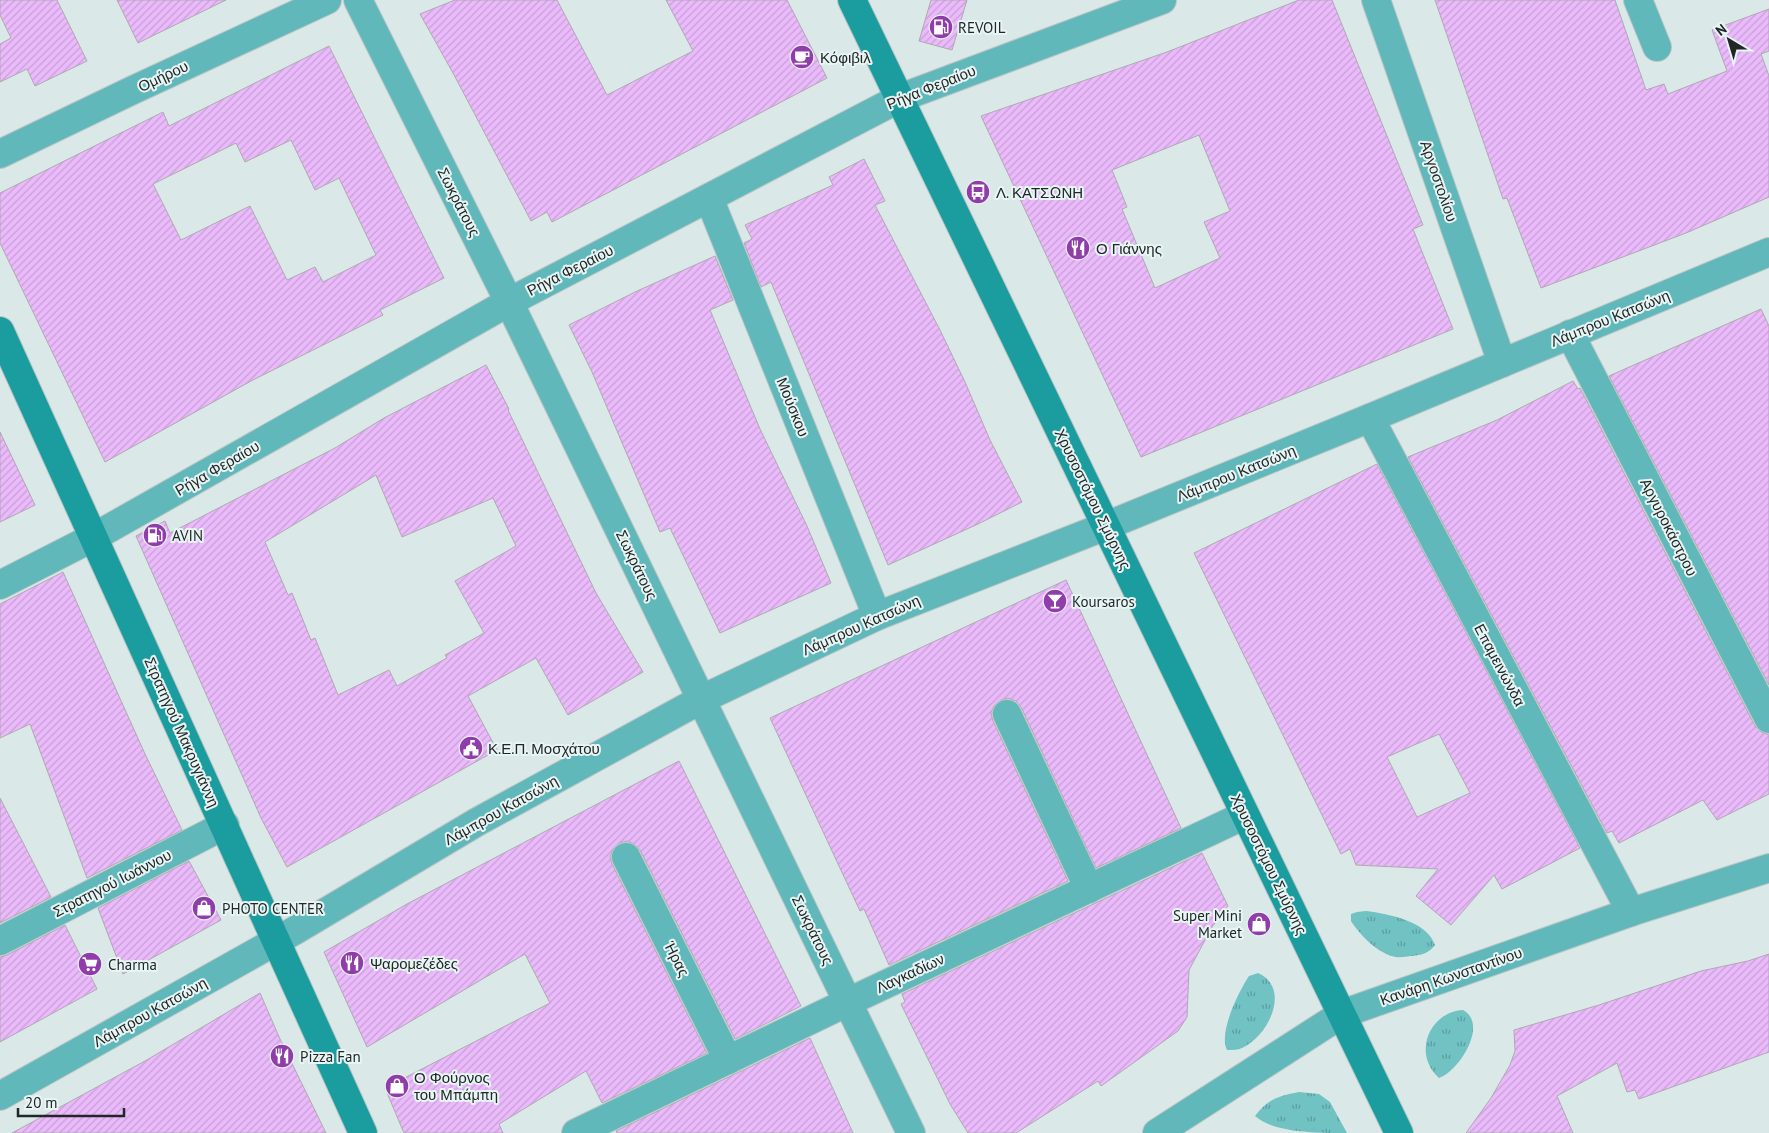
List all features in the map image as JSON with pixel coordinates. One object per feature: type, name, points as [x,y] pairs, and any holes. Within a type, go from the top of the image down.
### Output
[{"type":"main road","name":"Χρυσοστόμου Σμύρνης","points":[[852,0],[1399,1133]]},
{"type":"main road","name":"Στρατηγού Μακρυγιάννη","points":[[0,331],[364,1133]]},
{"type":"street","name":"Ομήρου","points":[[0,154],[326,0]]},
{"type":"street","name":"Σωκράτους","points":[[358,0],[509,302],[911,1133]]},
{"type":"street","name":"Ρήγα Φεραίου","points":[[0,585],[94,537],[509,302],[900,98],[1162,0]]},
{"type":"street","name":"Αργοστολίου","points":[[1376,0],[1502,363]]},
{"type":"street","points":[[1638,0],[1657,47]]},
{"type":"street","name":"Μούσκου","points":[[709,198],[877,616]]},
{"type":"street","name":"Λάμπρου Κατσώνη","points":[[0,1096],[276,941],[477,822],[702,699],[877,616],[1106,526],[1570,334],[1766,261]]},
{"type":"street","name":"Αργυροκάστρου","points":[[1570,334],[1769,719]]},
{"type":"street","name":"Επαμεινώνδα","points":[[1370,418],[1631,912]]},
{"type":"street","points":[[1007,714],[1089,889]]},
{"type":"street","name":"Λαγκαδίων","points":[[576,1133],[848,1002],[1245,815]]},
{"type":"street","name":"Στρατηγού Ιωάννου","points":[[0,941],[225,825]]},
{"type":"street","name":"Ήρας","points":[[626,857],[728,1060]]},
{"type":"street","name":"Κανάρη Κωνσταντίνου","points":[[1157,1133],[1342,1014],[1631,912],[1769,868]]},
{"type":"green space","points":[[1366,911],[1385,914],[1416,924],[1431,937],[1435,945],[1428,952],[1416,956],[1398,957],[1389,955],[1376,948],[1364,938],[1351,921],[1351,914]]},
{"type":"green space","points":[[1258,973],[1268,980],[1274,990],[1275,1000],[1272,1012],[1260,1034],[1252,1042],[1240,1049],[1227,1050],[1225,1033],[1231,1012],[1249,976]]},
{"type":"green space","points":[[1463,1010],[1470,1017],[1473,1026],[1472,1036],[1468,1047],[1455,1066],[1447,1074],[1439,1078],[1431,1068],[1427,1058],[1426,1046],[1428,1036],[1433,1026],[1441,1018]]},
{"type":"green space","points":[[1299,1092],[1319,1094],[1330,1102],[1347,1133],[1285,1129],[1263,1122],[1255,1116],[1274,1099]]},
{"type":"building","points":[[0,0],[57,0],[87,61],[35,86],[27,69],[0,82],[0,44],[11,38],[0,15]]},
{"type":"building","points":[[117,0],[226,0],[138,43]]},
{"type":"building","points":[[455,0],[557,0],[607,95],[693,51],[666,0],[787,0],[827,78],[552,222],[547,212],[531,221],[420,14]]},
{"type":"building","name":"REVOIL","points":[[931,0],[967,0],[952,50],[919,41]]},
{"type":"building","points":[[1299,0],[1332,0],[1423,225],[1413,229],[1453,329],[1141,457],[981,116],[1167,52]],"holes":[[[1199,135],[1230,211],[1204,222],[1220,258],[1155,288],[1122,209],[1127,207],[1112,170]]]},
{"type":"building","points":[[1435,0],[1615,0],[1646,90],[1664,84],[1668,94],[1727,71],[1712,30],[1769,9],[1769,51],[1761,54],[1769,76],[1769,197],[1686,233],[1541,288],[1507,198],[1503,199]]},
{"type":"building","points":[[329,46],[444,278],[380,310],[383,315],[251,381],[105,462],[0,243],[0,193],[163,112],[169,126]],"holes":[[[291,140],[315,190],[339,178],[376,255],[323,282],[315,267],[287,280],[250,206],[181,240],[153,184],[236,143],[245,162]]]},
{"type":"building","points":[[864,159],[885,201],[875,205],[940,330],[990,440],[1022,502],[888,565],[771,282],[761,287],[744,243],[752,239],[745,225],[833,185],[829,177]]},
{"type":"building","points":[[715,256],[733,300],[710,310],[760,429],[807,526],[831,583],[720,633],[670,528],[660,532],[592,372],[569,325],[635,292]]},
{"type":"building","points":[[1761,309],[1769,326],[1769,685],[1609,376]]},
{"type":"building","points":[[486,365],[509,409],[596,593],[643,672],[568,715],[536,658],[468,696],[497,750],[287,867],[261,818],[136,536],[165,521],[170,533],[335,448],[384,418]],"holes":[[[376,475],[402,537],[493,498],[516,546],[455,581],[484,633],[445,655],[447,658],[397,686],[389,670],[338,695],[315,638],[311,640],[292,593],[288,595],[265,542]]]},
{"type":"building","points":[[1573,381],[1578,389],[1580,388],[1755,726],[1761,732],[1769,735],[1769,794],[1717,820],[1703,800],[1619,843],[1612,831],[1607,833],[1408,457],[1497,420]]},
{"type":"building","points":[[0,432],[35,505],[0,522]]},
{"type":"building","points":[[1377,464],[1580,848],[1502,889],[1494,875],[1451,925],[1416,896],[1438,869],[1356,865],[1350,849],[1341,854],[1194,553]],"holes":[[[1439,734],[1470,793],[1417,817],[1387,757]]]},
{"type":"building","points":[[63,572],[145,754],[182,830],[87,878],[30,724],[0,738],[0,604]]},
{"type":"building","points":[[1066,580],[1181,828],[1096,868],[1021,707],[1016,701],[1008,698],[1001,700],[994,706],[991,713],[993,721],[1068,881],[889,965],[864,909],[860,911],[770,718]]},
{"type":"building","points":[[679,761],[801,1006],[735,1039],[640,850],[634,844],[627,841],[619,843],[613,849],[610,857],[612,864],[707,1053],[602,1103],[586,1071],[499,1124],[503,1133],[404,1133],[385,1088],[550,1003],[525,954],[367,1047],[324,952],[407,904]]},
{"type":"building","points":[[0,798],[51,897],[0,923]]},
{"type":"building","points":[[1202,853],[1228,906],[1212,927],[1189,970],[1187,1017],[1178,1031],[1101,1086],[1098,1081],[1016,1133],[968,1133],[950,1104],[901,1004],[905,1002],[902,994]]},
{"type":"building","points":[[189,861],[221,920],[123,974],[98,908]]},
{"type":"building","points":[[65,925],[97,989],[0,1042],[0,957]]},
{"type":"building","points":[[1769,954],[1769,1052],[1639,1099],[1635,1090],[1627,1092],[1617,1063],[1557,1096],[1573,1133],[1466,1133],[1491,1098],[1510,1065],[1515,1051],[1514,1030],[1599,1005],[1701,971],[1748,961]]},
{"type":"building","points":[[260,993],[280,1039],[326,1133],[12,1133],[145,1061]]},
{"type":"building","points":[[810,1038],[853,1133],[617,1133],[616,1131]]},
{"type":"place","name":"REVOIL","points":[[941,27]]},
{"type":"place","name":"Κόφιβιλ","points":[[802,57]]},
{"type":"place","name":"Λ. ΚΑΤΣΩΝΗ","points":[[978,192]]},
{"type":"place","name":"Ο Γιάννης","points":[[1078,248]]},
{"type":"place","name":"AVIN","points":[[155,535]]},
{"type":"place","name":"Koursaros","points":[[1055,601]]},
{"type":"place","name":"Κ.Ε.Π. Μοσχάτου","points":[[471,748]]},
{"type":"place","name":"PHOTO CENTER","points":[[204,908]]},
{"type":"place","name":"Super Mini Market","points":[[1259,924]]},
{"type":"place","name":"Ψαρομεζέδες","points":[[352,963]]},
{"type":"place","name":"Charma","points":[[90,964]]},
{"type":"place","name":"Pizza Fan","points":[[282,1056]]},
{"type":"place","name":"Ο Φούρνος του Μπάμπη","points":[[397,1086]]}]
